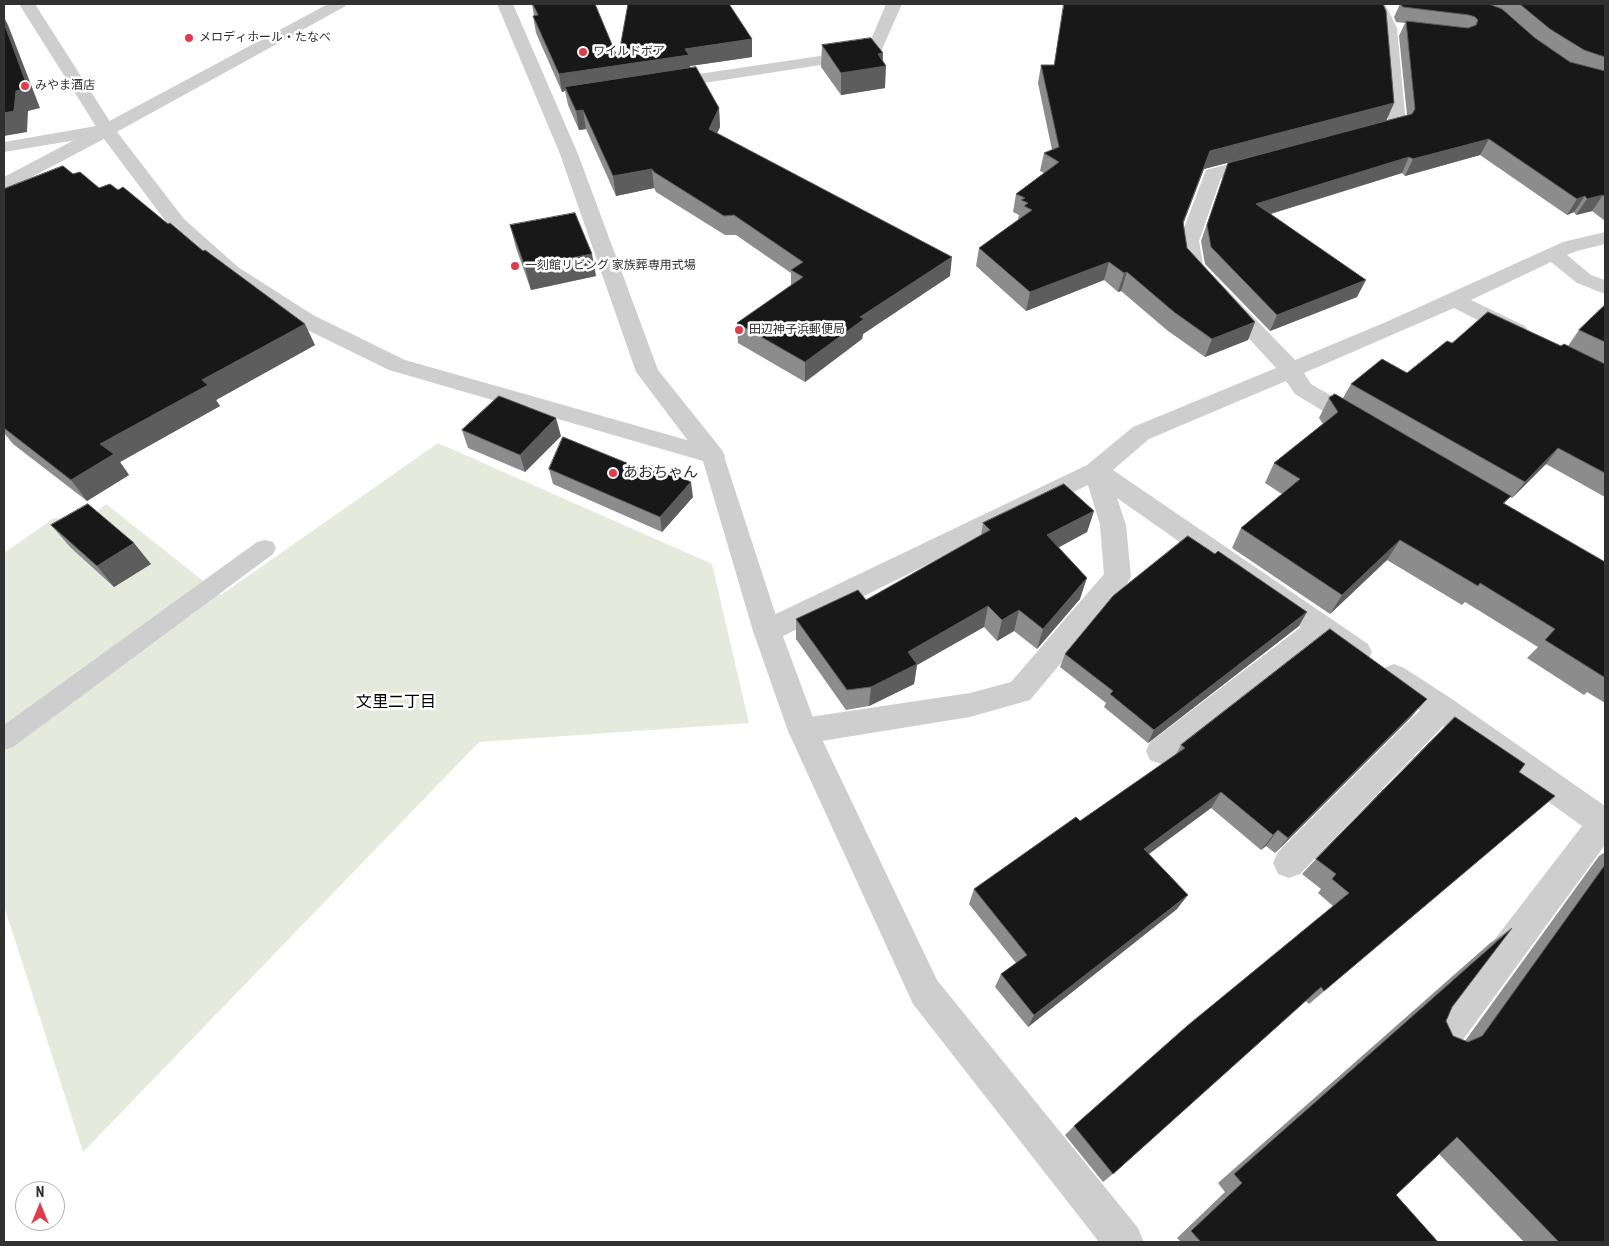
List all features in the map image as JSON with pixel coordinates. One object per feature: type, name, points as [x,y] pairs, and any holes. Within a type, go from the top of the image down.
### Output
[{"type":"street","points":[[27,4],[108,130],[177,224],[231,271],[304,320],[396,365],[713,456]]},
{"type":"street","points":[[4,184],[108,130],[339,4]]},
{"type":"street","points":[[505,4],[570,154],[647,372],[713,456],[766,631],[803,731],[925,992],[1124,1242]]},
{"type":"street","points":[[645,86],[873,53],[894,4]]},
{"type":"street","points":[[1351,137],[1397,125],[1398,30],[1378,5]]},
{"type":"street","points":[[1359,6],[1398,5]]},
{"type":"street","points":[[546,101],[566,98]]},
{"type":"street","points":[[4,147],[108,130]]},
{"type":"street","points":[[1278,157],[1213,174],[1189,241],[1193,266],[1290,369],[1303,389],[1379,433]]},
{"type":"street","points":[[766,631],[1096,471],[1141,433],[1394,327],[1570,246],[1605,238]]},
{"type":"street","points":[[1554,254],[1584,279],[1605,288]]},
{"type":"street","points":[[1453,300],[1534,340]]},
{"type":"street","points":[[1096,471],[1321,627],[1442,708],[1604,823],[1444,1035]]},
{"type":"street","points":[[803,731],[970,706],[1020,691],[1118,577],[1113,525],[1096,471]]},
{"type":"street","points":[[1161,751],[1321,627]]},
{"type":"street","points":[[1289,864],[1442,708]]},
{"type":"lane","points":[[4,739],[265,548]]},
{"type":"shaded area","points":[[438,443],[712,564],[749,723],[479,742],[83,1152],[4,906],[4,553],[54,518],[82,524],[106,504],[221,595]]},
{"type":"building","points":[[533,4],[595,4],[618,59],[628,4],[729,4],[752,39],[685,49],[689,55],[559,74],[533,16],[538,15]]},
{"type":"building","points":[[1064,4],[1383,4],[1386,11],[1394,103],[1210,151],[1183,222],[1187,248],[1255,322],[1212,339],[1174,312],[1127,272],[1124,273],[1109,262],[1030,292],[979,248],[1032,210],[1024,206],[1028,203],[1021,200],[1025,198],[1016,194],[1059,162],[1044,153],[1059,147],[1041,65],[1054,65]]},
{"type":"building","points":[[1401,4],[1489,4],[1502,9],[1535,38],[1570,62],[1605,71],[1605,197],[1603,195],[1587,199],[1585,196],[1577,199],[1489,139],[1413,159],[1409,157],[1256,204],[1366,280],[1277,315],[1211,247],[1207,225],[1228,163],[1412,114],[1415,109],[1406,21],[1468,28],[1476,25],[1478,20],[1469,15],[1403,7]]},
{"type":"building","points":[[1520,4],[1605,4],[1605,57],[1584,50],[1550,29]]},
{"type":"building","points":[[4,23],[28,88],[16,91],[14,111],[4,113]]},
{"type":"building","points":[[871,38],[883,53],[878,54],[886,66],[841,73],[822,45]]},
{"type":"building","points":[[696,67],[719,108],[709,129],[952,257],[860,317],[864,319],[805,362],[737,323],[803,277],[791,270],[803,262],[734,215],[724,216],[652,169],[613,176],[583,110],[576,111],[565,87]]},
{"type":"building","points":[[63,166],[73,174],[80,172],[99,188],[110,184],[118,190],[123,187],[203,251],[205,250],[305,324],[202,380],[208,385],[100,444],[114,454],[71,480],[4,428],[4,189]]},
{"type":"building","points":[[575,213],[592,254],[525,267],[510,225]]},
{"type":"building","points":[[1605,305],[1605,342],[1579,330]]},
{"type":"building","points":[[1488,312],[1561,346],[1564,344],[1605,364],[1605,473],[1558,448],[1525,482],[1351,384],[1382,359],[1407,373],[1447,341],[1452,343]]},
{"type":"building","points":[[1335,394],[1511,496],[1503,503],[1605,562],[1604,677],[1545,640],[1555,629],[1480,583],[1478,586],[1400,540],[1342,595],[1241,528],[1300,479],[1274,463],[1338,412],[1329,398]]},
{"type":"building","points":[[499,396],[556,418],[520,455],[462,430]]},
{"type":"building","points":[[563,437],[644,470],[650,465],[691,482],[660,517],[549,469]]},
{"type":"building","points":[[1064,484],[1094,511],[1047,535],[1087,578],[1043,629],[1019,610],[1002,620],[988,606],[908,652],[917,664],[871,687],[847,690],[796,619],[858,590],[866,600],[990,530],[983,523]]},
{"type":"building","points":[[88,504],[134,543],[97,566],[51,525]]},
{"type":"building","points":[[1188,536],[1215,554],[1218,551],[1307,612],[1154,730],[1110,694],[1113,691],[1065,654],[1113,596]]},
{"type":"building","points":[[1330,629],[1427,699],[1288,838],[1278,830],[1273,835],[1221,792],[1144,849],[1188,895],[1034,1015],[1001,974],[1027,955],[974,889],[1076,817],[1080,821],[1185,748],[1181,745]]},
{"type":"building","points":[[1455,717],[1525,764],[1519,772],[1555,796],[1324,991],[1321,987],[1113,1174],[1074,1126],[1187,1026],[1349,893],[1332,879],[1336,874],[1316,859]]},
{"type":"building","points":[[1605,865],[1605,1242],[1559,1242],[1457,1137],[1396,1195],[1438,1242],[1201,1242],[1191,1231],[1242,1183],[1234,1174],[1512,928],[1452,1007],[1446,1021],[1453,1036],[1468,1042],[1482,1036]]},
{"type":"place","name":"メロディホール・たなべ","points":[[189,38]]},
{"type":"place","name":"ワイルドボア","points":[[583,52]]},
{"type":"place","name":"みやま酒店","points":[[25,86]]},
{"type":"place","name":"一刻館リビング 家族葬専用式場","points":[[515,266]]},
{"type":"place","name":"田辺神子浜郵便局","points":[[739,330]]},
{"type":"place","name":"あおちゃん","points":[[613,473]]},
{"type":"district","name":"文里二丁目","points":[[396,703]]}]
